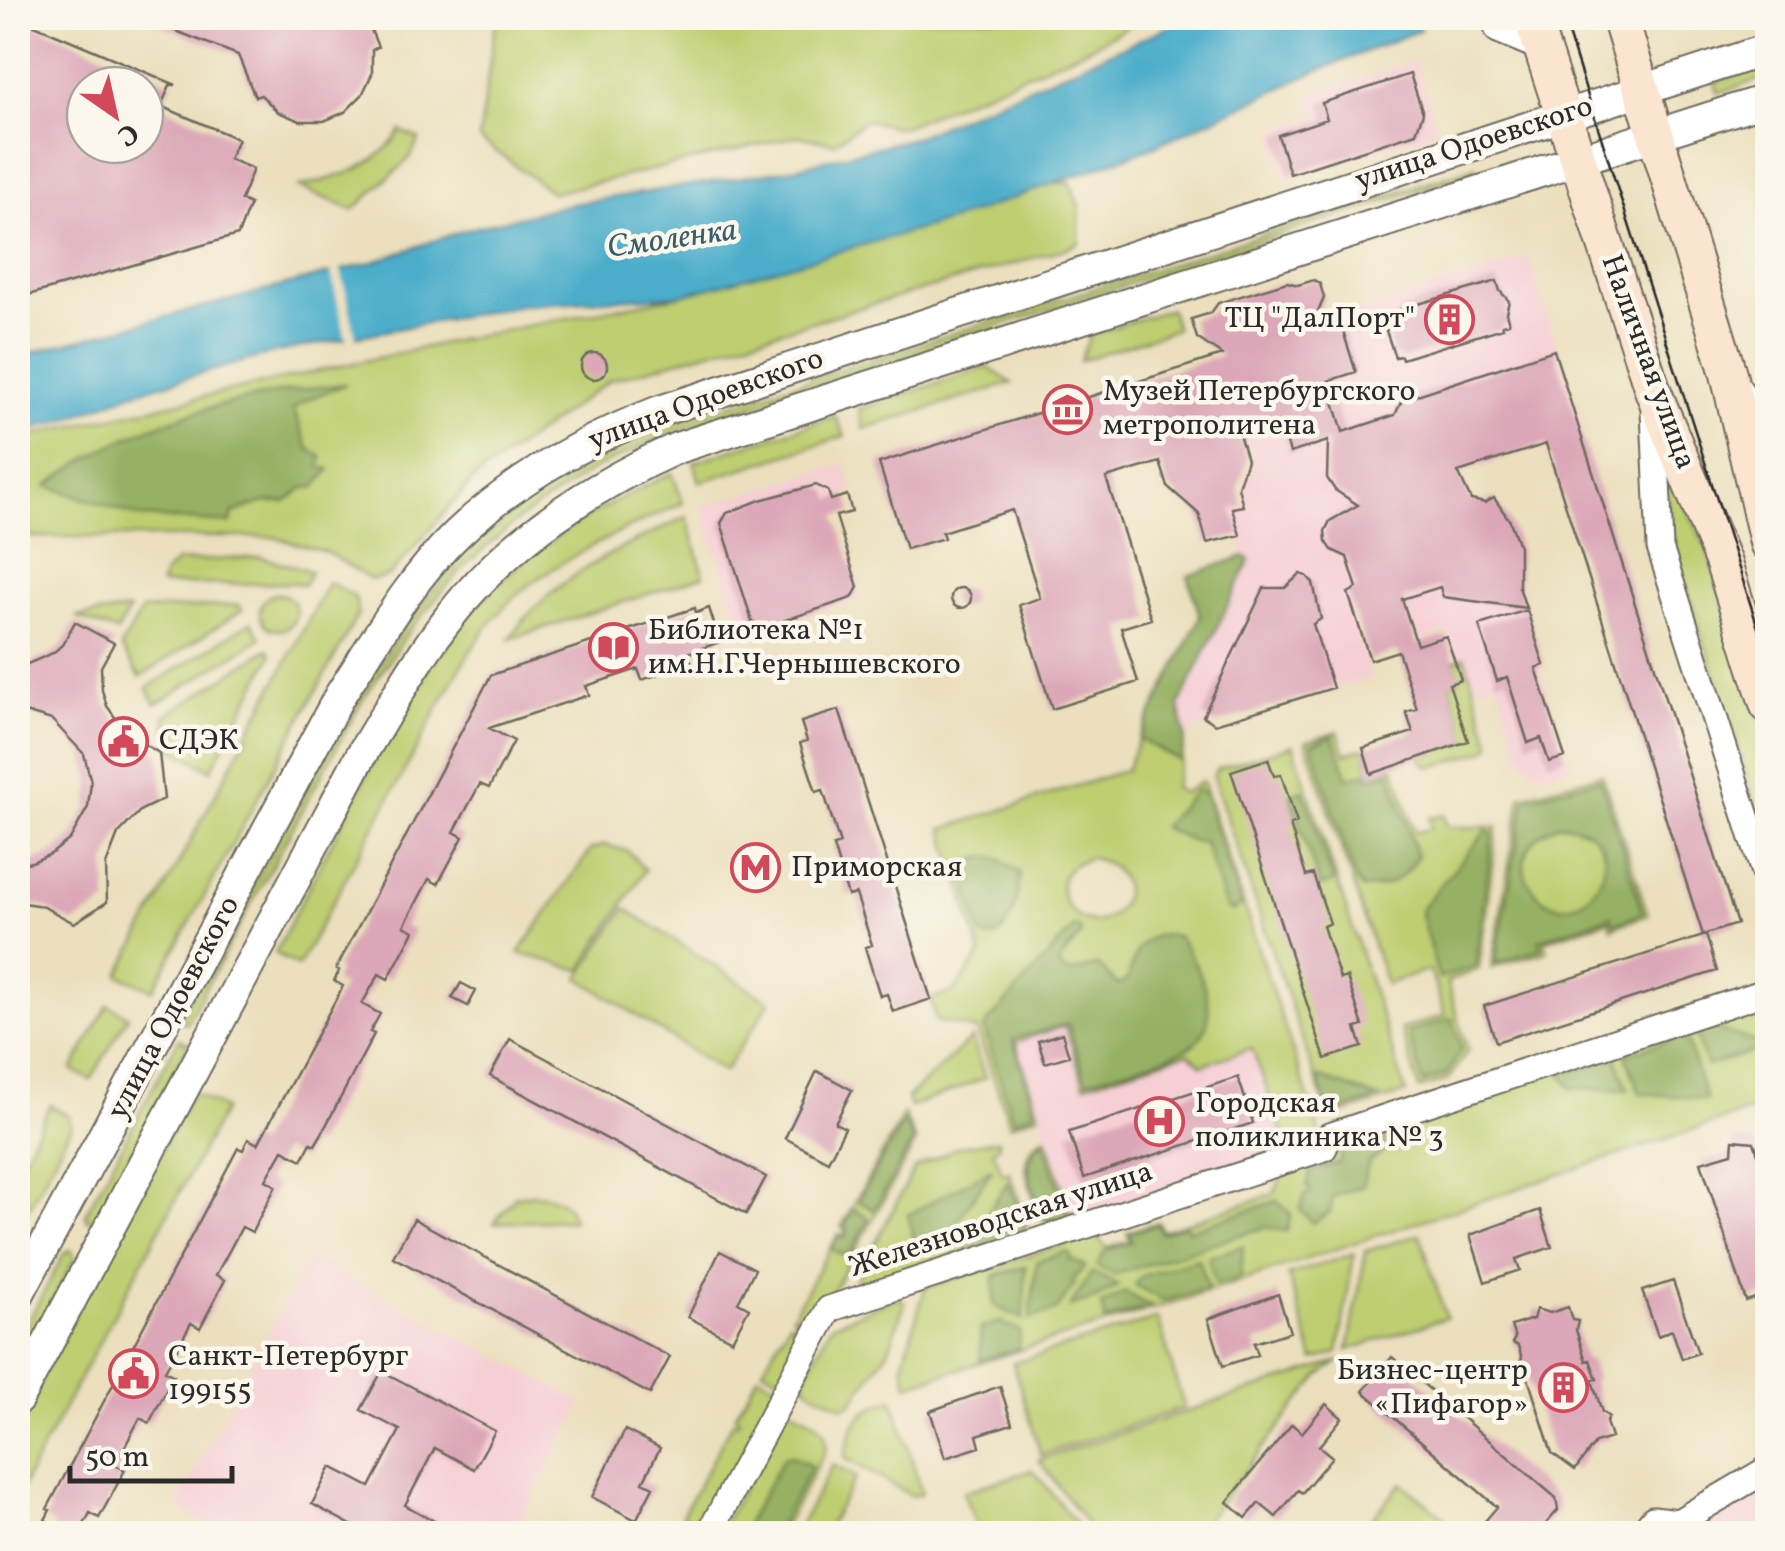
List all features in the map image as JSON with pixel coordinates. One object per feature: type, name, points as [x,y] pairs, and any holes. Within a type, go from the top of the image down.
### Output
[{"type":"main road","name":"Наличная улица","points":[[1620,18],[1728,372],[1768,544]]},
{"type":"main road","name":"Наличная улица","points":[[1537,33],[1653,391],[1723,562],[1768,705]]},
{"type":"street","points":[[1494,18],[1498,30],[1537,33]]},
{"type":"street","name":"улица Одоевского","points":[[18,1295],[340,695],[425,571],[456,535],[551,461],[606,432],[657,412],[1768,48]]},
{"type":"street","name":"улица Одоевского","points":[[18,1399],[364,750],[414,667],[453,612],[504,558],[574,501],[628,469],[677,448],[1768,100]]},
{"type":"street","points":[[1728,372],[1768,436]]},
{"type":"street","points":[[1653,391],[1660,548],[1768,885]]},
{"type":"street","name":"Железноводская улица","points":[[709,1534],[829,1310],[1324,1148],[1328,1136],[1768,991]]},
{"type":"street","points":[[57,1222],[101,1244]]},
{"type":"street","points":[[1641,1534],[1653,1520],[1678,1522],[1768,1469]]},
{"type":"shaded area","points":[[1415,61],[1438,131],[1288,179],[1272,132],[1316,116],[1309,96]]},
{"type":"shaded area","points":[[1529,258],[1583,432],[1385,496],[1466,488],[1471,500],[1485,503],[1494,498],[1510,521],[1519,546],[1519,587],[1570,767],[1545,773],[1534,771],[1520,755],[1497,681],[1467,691],[1448,633],[1418,642],[1402,593],[1350,610],[1371,678],[1196,729],[1185,737],[1179,705],[1250,560],[1245,556],[1232,508],[1247,504],[1243,490],[1253,460],[1245,435],[1281,424],[1290,453],[1339,421],[1327,381],[1356,372],[1339,317]]},
{"type":"shaded area","points":[[844,464],[852,489],[831,501],[862,598],[744,635],[701,507]]},
{"type":"shaded area","name":"Городская поликлиника № 3","points":[[1065,1026],[1084,1085],[1188,1053],[1202,1064],[1252,1048],[1288,1147],[1073,1218],[1016,1042]]},
{"type":"shaded area","points":[[309,1257],[583,1402],[513,1533],[225,1533],[176,1507]]},
{"type":"shaded area","points":[[1767,1489],[1767,1533],[1696,1533]]},
{"type":"green space","points":[[496,18],[1143,18],[1088,48],[900,128],[866,120],[834,143],[797,136],[553,193],[479,139]]},
{"type":"green space","points":[[1767,66],[1767,77],[1718,93],[1715,82]]},
{"type":"green space","points":[[401,131],[419,139],[411,157],[353,210],[299,187],[343,175],[369,162]]},
{"type":"green space","points":[[1475,167],[1477,171],[678,430],[595,468],[519,519],[465,565],[410,629],[361,702],[186,1023],[179,1020],[355,700],[404,626],[458,559],[515,511],[590,461],[679,421]]},
{"type":"green space","points":[[1070,182],[1079,206],[1079,243],[1068,248],[610,380],[474,479],[389,576],[371,580],[326,552],[273,537],[18,537],[18,438],[471,337],[682,295],[1051,184]]},
{"type":"green space","points":[[1170,309],[1176,329],[1080,361],[1090,335]]},
{"type":"green space","points":[[987,367],[1012,383],[863,429],[859,409]]},
{"type":"green space","points":[[346,384],[293,409],[309,449],[322,457],[320,467],[330,469],[315,487],[303,488],[286,502],[264,502],[233,513],[231,523],[140,517],[47,486],[115,443],[189,414],[266,395]]},
{"type":"green space","points":[[835,416],[845,436],[700,482],[694,462]]},
{"type":"green space","points":[[672,473],[683,503],[543,575],[492,621],[457,672],[298,966],[275,953],[369,770],[451,635],[493,588],[533,553],[601,509]]},
{"type":"green space","points":[[1671,474],[1707,549],[1767,741],[1767,838],[1674,549],[1666,491]]},
{"type":"green space","points":[[687,517],[704,576],[510,639],[544,599],[589,566]]},
{"type":"green space","points":[[1245,556],[1250,560],[1179,705],[1185,737],[1181,761],[1139,739],[1200,617],[1188,576]]},
{"type":"green space","points":[[261,557],[311,571],[304,585],[161,585],[164,573],[177,562]]},
{"type":"green space","points":[[329,582],[355,597],[358,614],[153,990],[119,975]]},
{"type":"green space","points":[[278,594],[291,599],[296,612],[291,625],[278,630],[265,625],[260,612],[265,599]]},
{"type":"green space","points":[[239,605],[242,610],[140,677],[121,647],[142,610]]},
{"type":"green space","points":[[129,610],[117,632],[76,617]]},
{"type":"green space","points":[[251,622],[261,638],[156,704],[147,688]]},
{"type":"green space","points":[[268,649],[272,655],[211,770],[170,747],[165,716]]},
{"type":"green space","points":[[1465,657],[1491,745],[1484,751],[1432,767],[1425,765],[1421,756],[1467,741],[1449,684],[1460,680],[1454,661]]},
{"type":"green space","points":[[1338,731],[1345,754],[1363,748],[1371,774],[1394,767],[1415,833],[1431,828],[1429,818],[1444,815],[1447,827],[1497,827],[1479,969],[1447,982],[1468,1050],[1448,1080],[1419,1089],[1401,1029],[1445,1015],[1430,970],[1386,984],[1306,741]]},
{"type":"green space","points":[[1333,735],[1348,778],[1367,772],[1369,779],[1390,772],[1417,856],[1407,871],[1380,887],[1362,889],[1355,878],[1312,744]]},
{"type":"green space","points":[[1139,739],[1181,761],[1174,788],[1184,793],[1202,781],[1321,1136],[1288,1147],[1252,1048],[1202,1065],[1188,1053],[1084,1085],[1065,1026],[1016,1042],[1039,1114],[1010,1125],[977,1030],[936,1021],[931,999],[955,991],[981,954],[943,829],[1126,770]],"holes":[[[1091,858],[1100,860],[1120,876],[1125,892],[1118,909],[1104,920],[1090,921],[1077,916],[1067,905],[1063,878],[1072,866]]]},
{"type":"green space","points":[[1293,745],[1406,1093],[1329,1118],[1213,777],[1217,769]]},
{"type":"green space","points":[[1602,774],[1648,915],[1612,928],[1609,920],[1544,941],[1547,951],[1491,968],[1521,796]]},
{"type":"green space","points":[[1600,779],[1643,913],[1614,924],[1611,916],[1539,940],[1542,948],[1495,964],[1525,799]],"holes":[[[1561,824],[1588,832],[1601,846],[1605,864],[1599,882],[1587,897],[1571,905],[1553,904],[1527,880],[1524,869],[1528,850],[1541,834]]]},
{"type":"green space","points":[[1197,789],[1205,794],[1242,905],[1232,911],[1226,908],[1204,842],[1192,841],[1162,827]]},
{"type":"green space","points":[[1303,790],[1334,882],[1320,887],[1290,795]]},
{"type":"green space","points":[[1487,830],[1492,833],[1476,966],[1439,979],[1421,915],[1423,906]]},
{"type":"green space","points":[[605,845],[628,851],[645,870],[581,970],[519,953],[591,849]]},
{"type":"green space","points":[[987,856],[1020,873],[1009,919],[992,938],[981,935],[965,881],[966,863]]},
{"type":"green space","points":[[625,908],[770,1002],[724,1072],[579,978]]},
{"type":"green space","points":[[1075,926],[1081,934],[1060,961],[1060,967],[1070,973],[1098,965],[1118,985],[1128,979],[1137,952],[1148,939],[1177,936],[1204,988],[1208,1018],[1204,1031],[1188,1048],[1086,1081],[1068,1024],[1013,1039],[1035,1112],[1013,1120],[984,1027]]},
{"type":"green space","points":[[1767,998],[1767,1105],[1220,1288],[908,1385],[903,1364],[925,1288],[1094,1235],[1107,1248],[1129,1241],[1127,1232],[1158,1222],[1162,1231],[1274,1194],[1285,1170],[1334,1155],[1337,1143]]},
{"type":"green space","points":[[108,1005],[128,1016],[91,1080],[72,1070]]},
{"type":"green space","points":[[1452,1018],[1462,1048],[1446,1075],[1423,1083],[1408,1032]]},
{"type":"green space","points":[[1708,1026],[1767,1047],[1707,1066],[1694,1030]]},
{"type":"green space","points":[[1685,1035],[1706,1099],[1640,1093],[1625,1054]]},
{"type":"green space","points":[[972,1038],[985,1078],[910,1107],[907,1098]]},
{"type":"green space","points":[[179,1039],[188,1043],[97,1218],[87,1220],[86,1213]]},
{"type":"green space","points":[[1616,1057],[1628,1090],[1571,1088],[1561,1073]]},
{"type":"green space","points":[[1318,1077],[1379,1098],[1330,1114]]},
{"type":"green space","points":[[192,1092],[224,1109],[18,1494],[18,1418]]},
{"type":"green space","points":[[50,1105],[69,1116],[71,1126],[18,1229],[18,1169]]},
{"type":"green space","points":[[904,1114],[916,1142],[783,1379],[763,1369],[789,1322],[793,1324],[796,1319],[792,1316],[838,1234],[843,1236],[845,1230],[841,1227]]},
{"type":"green space","points":[[904,1121],[913,1141],[874,1210],[858,1201]]},
{"type":"green space","points":[[1382,1134],[1385,1151],[1369,1162],[1362,1186],[1333,1197],[1330,1212],[1313,1223],[1300,1210],[1305,1194],[1309,1194],[1311,1171],[1340,1162],[1343,1148]]},
{"type":"green space","points":[[1046,1137],[1073,1218],[1053,1224],[1041,1218],[1026,1163],[1035,1144]]},
{"type":"green space","points":[[998,1140],[999,1146],[993,1150],[1003,1174],[1009,1172],[1027,1223],[1025,1236],[851,1289],[915,1168],[960,1146]]},
{"type":"green space","points":[[1044,1141],[1068,1216],[1053,1221],[1043,1217],[1030,1176],[1031,1157]]},
{"type":"green space","points":[[993,1168],[943,1243],[915,1246],[908,1215]]},
{"type":"green space","points":[[1008,1181],[1025,1227],[1017,1237],[962,1253]]},
{"type":"green space","points":[[534,1194],[559,1200],[573,1220],[494,1223],[516,1196]]},
{"type":"green space","points":[[1277,1201],[1291,1214],[1287,1231],[1265,1227],[1114,1275],[1097,1266],[1105,1251],[1132,1242],[1129,1233],[1157,1224],[1161,1233],[1186,1225],[1188,1230]]},
{"type":"green space","points":[[854,1209],[869,1219],[847,1258],[831,1249],[838,1237],[844,1239],[848,1230],[844,1227]]},
{"type":"green space","points":[[1420,1234],[1446,1318],[1348,1350],[1366,1251]]},
{"type":"green space","points":[[1243,1246],[1241,1277],[1216,1285],[1208,1257]]},
{"type":"green space","points":[[71,1250],[75,1258],[18,1365],[18,1341],[65,1252]]},
{"type":"green space","points":[[1066,1252],[1070,1260],[1085,1266],[1057,1310],[1030,1319],[1037,1261]]},
{"type":"green space","points":[[1354,1254],[1338,1353],[1314,1360],[1288,1275]]},
{"type":"green space","points":[[1198,1259],[1208,1288],[1164,1301],[1135,1285],[1142,1276]]},
{"type":"green space","points":[[1026,1266],[1023,1319],[994,1306],[994,1276]]},
{"type":"green space","points":[[1092,1272],[1118,1285],[1097,1298],[1070,1307]]},
{"type":"green space","points":[[1125,1292],[1151,1306],[1105,1321],[1101,1305]]},
{"type":"green space","points":[[898,1297],[905,1303],[889,1349],[852,1403],[844,1407],[809,1389],[803,1380],[831,1325]]},
{"type":"green space","points":[[1158,1318],[1184,1408],[1041,1455],[1013,1363]]},
{"type":"green space","points":[[1000,1322],[1020,1331],[1018,1349],[980,1360],[981,1328]]},
{"type":"green space","points":[[1340,1361],[1319,1376],[1196,1533],[1093,1533],[1039,1460]]},
{"type":"green space","points":[[758,1375],[781,1387],[701,1533],[671,1534],[679,1520],[684,1521],[682,1515],[733,1421],[738,1422],[735,1416]]},
{"type":"green space","points":[[893,1399],[922,1493],[912,1496],[845,1458],[858,1420],[872,1408]]},
{"type":"green space","points":[[787,1407],[821,1428],[825,1451],[780,1533],[718,1534]]},
{"type":"green space","points":[[792,1456],[812,1466],[775,1533],[741,1533],[784,1457]]},
{"type":"green space","points":[[833,1465],[856,1477],[824,1533],[796,1532]]},
{"type":"green space","points":[[1033,1470],[1083,1533],[987,1534],[978,1529],[963,1492]]},
{"type":"green space","points":[[1402,1483],[1447,1520],[1436,1533],[1371,1533],[1364,1528]]},
{"type":"water","name":"Смоленка","points":[[1189,18],[1417,18],[1420,30],[1317,71],[1150,148],[953,220],[682,295],[521,305],[277,352],[132,393],[62,421],[18,432],[18,356],[373,262],[465,230],[571,204],[786,170],[913,138]]},
{"type":"pier","points":[[340,266],[357,342],[347,344],[330,268]]},
{"type":"building","points":[[18,18],[129,65],[65,65],[65,165],[165,165],[165,108],[238,139],[229,159],[253,169],[241,200],[250,204],[238,235],[18,298]]},
{"type":"building","points":[[142,18],[353,18],[363,28],[369,25],[378,47],[372,50],[372,74],[362,95],[345,112],[324,121],[300,121],[278,112],[261,95],[255,97],[238,55]]},
{"type":"building","points":[[1410,74],[1423,113],[1416,133],[1290,174],[1278,135],[1327,119],[1322,103]]},
{"type":"building","points":[[1314,280],[1320,284],[1324,298],[1312,326],[1339,318],[1356,372],[1328,381],[1343,432],[1395,415],[1402,400],[1554,350],[1737,924],[1703,935],[1546,444],[1458,472],[1471,500],[1485,503],[1494,498],[1510,521],[1519,546],[1519,587],[1526,608],[1443,597],[1440,587],[1402,599],[1417,645],[1446,636],[1461,680],[1449,684],[1468,741],[1371,774],[1363,748],[1413,732],[1406,712],[1417,709],[1398,651],[1370,660],[1348,593],[1357,588],[1347,557],[1332,550],[1326,541],[1330,521],[1358,505],[1335,490],[1327,478],[1328,441],[1290,453],[1281,424],[1240,437],[1247,460],[1238,487],[1243,506],[1232,508],[1240,535],[1207,543],[1199,514],[1168,487],[1160,462],[1106,478],[1151,619],[1121,628],[1138,682],[1052,709],[1019,605],[1040,598],[1012,510],[942,532],[944,538],[906,549],[879,463],[1222,355],[1197,338],[1191,319],[1211,313],[1218,303],[1287,282],[1298,285]]},
{"type":"building","name":"ТЦ \"ДалПорт\"","points":[[1497,281],[1509,301],[1509,323],[1503,328],[1402,359],[1395,357],[1386,331],[1401,309]]},
{"type":"building","points":[[594,353],[603,357],[607,366],[603,375],[594,379],[585,375],[581,366],[585,357]]},
{"type":"building","points":[[816,485],[828,491],[831,500],[847,495],[852,512],[836,516],[858,587],[852,598],[764,627],[752,621],[721,523],[727,513]]},
{"type":"building","points":[[1300,574],[1313,583],[1321,619],[1313,624],[1333,688],[1215,724],[1203,716],[1264,588],[1285,588]]},
{"type":"building","points":[[961,588],[971,598],[961,608],[951,598]]},
{"type":"building","points":[[695,608],[696,613],[709,608],[720,642],[688,653],[692,663],[642,680],[638,669],[586,686],[589,695],[489,728],[514,741],[489,788],[480,784],[454,832],[463,837],[438,884],[429,879],[404,926],[414,931],[388,979],[379,974],[362,1004],[380,1014],[370,1032],[374,1034],[321,1135],[315,1145],[311,1143],[302,1160],[283,1150],[266,1180],[276,1186],[252,1232],[242,1227],[216,1275],[225,1280],[200,1328],[191,1323],[165,1371],[174,1376],[149,1423],[140,1418],[115,1465],[125,1470],[99,1518],[90,1513],[79,1534],[50,1534],[54,1525],[45,1520],[50,1510],[47,1509],[238,1148],[243,1150],[248,1139],[258,1144],[343,986],[334,981],[339,971],[336,969],[491,675]]},
{"type":"building","points":[[1527,610],[1544,665],[1536,668],[1565,757],[1549,762],[1541,738],[1528,743],[1507,677],[1497,681],[1479,625]]},
{"type":"building","points":[[75,622],[114,643],[101,667],[107,706],[126,733],[159,753],[164,799],[141,810],[118,834],[106,865],[107,902],[74,923],[42,906],[18,902],[18,864],[51,854],[70,839],[88,807],[91,782],[84,754],[52,720],[18,710],[18,668],[53,653]]},
{"type":"building","points":[[839,710],[931,999],[893,1012],[887,994],[880,996],[865,947],[872,945],[856,894],[848,896],[833,846],[840,844],[823,790],[816,792],[800,743],[807,741],[801,722]]},
{"type":"building","points":[[1268,759],[1274,776],[1281,774],[1297,823],[1290,825],[1306,876],[1313,874],[1330,923],[1323,926],[1340,979],[1347,977],[1363,1026],[1356,1028],[1362,1047],[1325,1059],[1231,771]]},
{"type":"building","points":[[1706,935],[1717,971],[1496,1042],[1484,1006]]},
{"type":"building","points":[[461,983],[476,991],[468,1006],[452,998]]},
{"type":"building","points":[[1062,1033],[1069,1056],[1045,1063],[1038,1041]]},
{"type":"building","points":[[510,1039],[766,1177],[746,1214],[490,1076]]},
{"type":"building","points":[[817,1071],[852,1090],[835,1123],[845,1128],[828,1161],[785,1138]]},
{"type":"building","points":[[1238,1077],[1253,1123],[1084,1178],[1069,1132]]},
{"type":"building","points":[[1733,1140],[1754,1142],[1768,1184],[1768,1294],[1746,1301],[1701,1162],[1732,1153]]},
{"type":"building","points":[[1540,1210],[1552,1247],[1516,1259],[1520,1270],[1485,1282],[1470,1235]]},
{"type":"building","points":[[414,1219],[670,1357],[650,1394],[393,1257]]},
{"type":"building","points":[[720,1251],[755,1269],[738,1302],[749,1308],[732,1340],[688,1317]]},
{"type":"building","points":[[1673,1281],[1698,1353],[1682,1359],[1672,1330],[1658,1336],[1642,1291]]},
{"type":"building","points":[[1278,1294],[1290,1332],[1254,1343],[1258,1355],[1223,1366],[1208,1319]]},
{"type":"building","name":"Бизнес-центр «Пифагор»","points":[[1568,1307],[1572,1320],[1578,1321],[1576,1330],[1586,1361],[1590,1360],[1597,1379],[1592,1380],[1602,1412],[1609,1417],[1606,1422],[1611,1438],[1595,1443],[1575,1470],[1552,1453],[1526,1372],[1518,1369],[1522,1358],[1518,1346],[1512,1343],[1515,1338],[1511,1326],[1533,1319],[1536,1309],[1550,1313]]},
{"type":"building","points":[[1392,1357],[1556,1498],[1558,1510],[1537,1534],[1474,1534],[1497,1507],[1363,1391]]},
{"type":"building","points":[[382,1371],[495,1431],[474,1469],[435,1448],[405,1505],[458,1534],[368,1534],[312,1504],[331,1467],[370,1487],[400,1430],[361,1410]]},
{"type":"building","points":[[1000,1386],[1012,1424],[977,1435],[980,1447],[945,1458],[930,1411]]},
{"type":"building","points":[[1326,1404],[1342,1418],[1319,1446],[1332,1457],[1302,1493],[1298,1490],[1276,1517],[1259,1503],[1246,1518],[1227,1502],[1292,1424],[1302,1433]]},
{"type":"building","points":[[625,1430],[660,1448],[643,1482],[653,1487],[636,1520],[592,1497]]},
{"type":"tram line","points":[[1563,18],[1768,659]]},
{"type":"place","name":"ТЦ \"ДалПорт\"","points":[[1450,319]]},
{"type":"place","name":"Музей Петербургского метрополитена","points":[[1068,409]]},
{"type":"place","name":"Библиотека №1 им.Н.Г.Чернышевского","points":[[613,648]]},
{"type":"place","name":"СДЭК","points":[[124,741]]},
{"type":"place","name":"Приморская","points":[[756,868]]},
{"type":"place","name":"Городская поликлиника № 3","points":[[1160,1121]]},
{"type":"place","name":"Санкт-Петербург 199155","points":[[133,1374]]},
{"type":"place","name":"Бизнес-центр «Пифагор»","points":[[1563,1388]]}]
